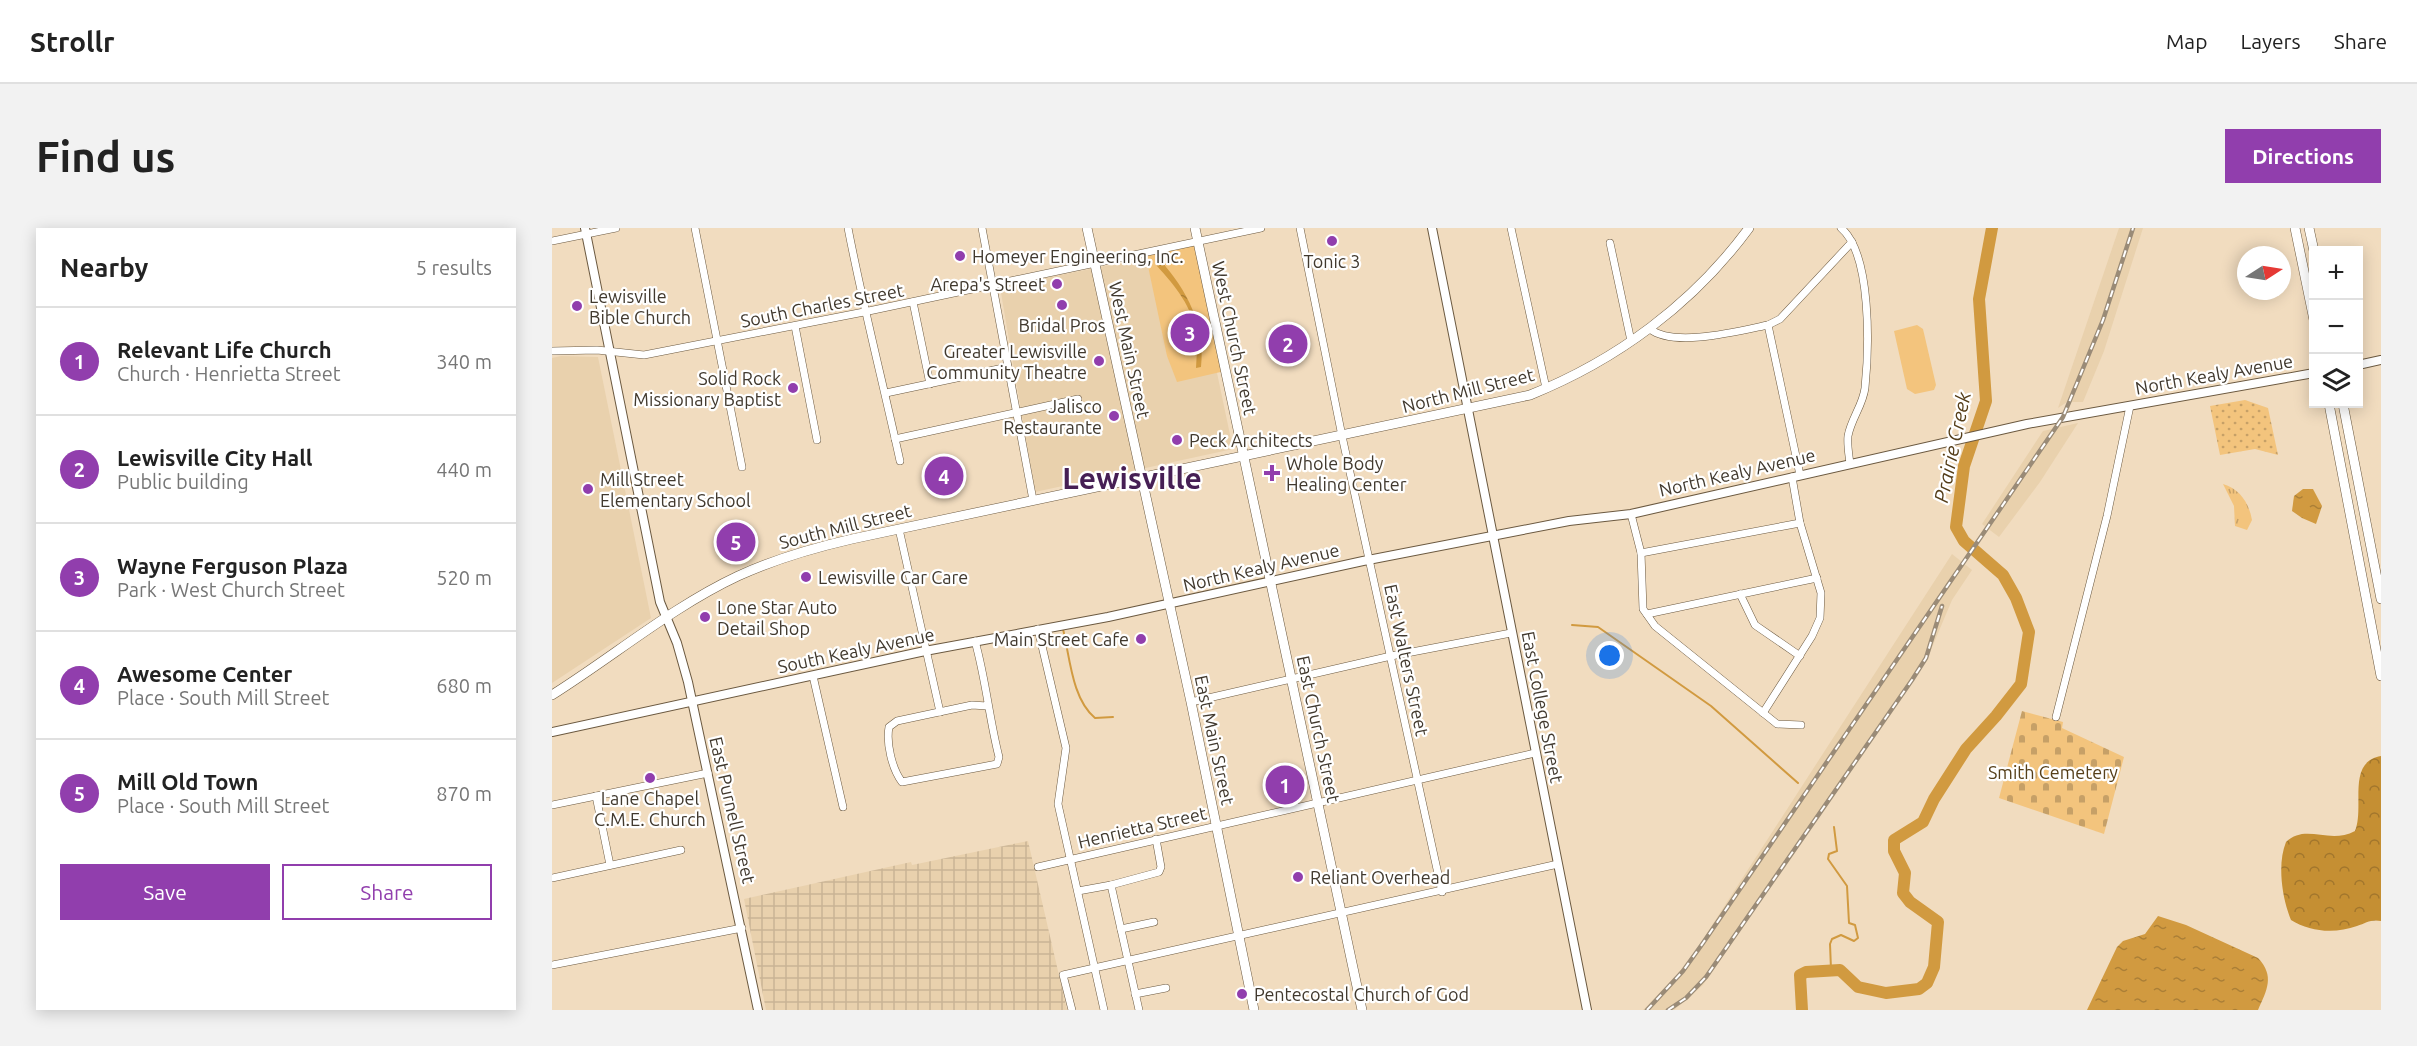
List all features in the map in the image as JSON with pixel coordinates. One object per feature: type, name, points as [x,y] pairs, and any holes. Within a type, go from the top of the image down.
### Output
[{"type":"main road","name":"West Main Street","points":[[1087,228],[1142,478]]},
{"type":"main road","name":"West Church Street","points":[[1195,228],[1243,454]]},
{"type":"main road","name":"North Mill Street","points":[[1142,478],[1243,454],[1470,410],[1546,388],[1584,370],[1650,328],[1713,274],[1749,228]]},
{"type":"main road","points":[[2295,228],[2309,300]]},
{"type":"main road","points":[[2309,228],[2312,246]]},
{"type":"main road","points":[[2330,408],[2381,676]]},
{"type":"main road","points":[[2344,408],[2381,599]]},
{"type":"main road","name":"East Church Street","points":[[1243,454],[1362,1010]]},
{"type":"main road","name":"South Mill Street","points":[[552,694],[666,619],[736,577],[776,560],[899,529],[1142,478]]},
{"type":"main road","name":"East Main Street","points":[[1142,478],[1191,702],[1254,1010]]},
{"type":"street","points":[[552,241],[586,231],[616,228]]},
{"type":"street","points":[[695,228],[742,467]]},
{"type":"street","points":[[848,228],[864,312],[886,393],[900,461]]},
{"type":"street","points":[[982,228],[1033,500]]},
{"type":"street","name":"South Charles Street","points":[[552,351],[566,349],[644,355],[864,312],[1261,228]]},
{"type":"street","name":"East Walters Street","points":[[1300,228],[1342,436],[1442,892]]},
{"type":"street","name":"East College Street","points":[[1432,228],[1470,410],[1511,633],[1587,1010]]},
{"type":"street","points":[[1511,228],[1546,388]]},
{"type":"street","points":[[1841,228],[1852,242],[1859,259],[1866,303],[1865,388],[1848,436],[1850,464]]},
{"type":"street","name":"East Purnell Street","points":[[586,231],[650,556],[666,619],[677,643],[692,702],[758,1010]]},
{"type":"street","points":[[1650,328],[1656,334],[1678,338],[1768,325],[1780,319],[1852,242]]},
{"type":"street","points":[[1610,243],[1631,341]]},
{"type":"street","points":[[912,302],[930,384]]},
{"type":"street","points":[[1763,713],[1800,656],[1820,618],[1821,593],[1800,523],[1796,476],[1768,325]]},
{"type":"street","points":[[795,326],[817,440]]},
{"type":"street","points":[[2363,364],[2381,360]]},
{"type":"street","points":[[886,393],[1008,367]]},
{"type":"street","name":"North Kealy Avenue","points":[[1169,604],[1569,521],[1631,513],[1998,430],[2309,374]]},
{"type":"street","points":[[895,439],[1078,399]]},
{"type":"street","points":[[2056,717],[2107,516],[2130,406]]},
{"type":"street","points":[[1631,513],[1641,553],[1643,609],[1655,626],[1777,724],[1801,725]]},
{"type":"street","points":[[1641,553],[1800,523]]},
{"type":"street","points":[[899,529],[940,712]]},
{"type":"street","points":[[1647,614],[1817,578]]},
{"type":"street","points":[[1740,594],[1755,626],[1800,656]]},
{"type":"street","name":"South Kealy Avenue","points":[[552,732],[926,651],[1169,604]]},
{"type":"street","points":[[1038,629],[1066,748],[1058,804],[1104,1010]]},
{"type":"street","points":[[1191,702],[1391,656],[1511,633]]},
{"type":"street","points":[[975,641],[986,684],[987,706],[999,757],[997,764],[902,782],[896,774],[887,735],[889,727],[897,721],[972,705],[987,706]]},
{"type":"street","points":[[813,676],[843,807]]},
{"type":"street","name":"Henrietta Street","points":[[1038,867],[1535,753]]},
{"type":"street","points":[[552,805],[708,773]]},
{"type":"street","points":[[596,796],[610,865]]},
{"type":"street","points":[[1078,891],[1159,872],[1161,867],[1156,839]]},
{"type":"street","points":[[552,878],[681,850]]},
{"type":"street","points":[[1072,1010],[1064,975],[1442,892],[1558,864]]},
{"type":"street","points":[[1111,885],[1139,1010]]},
{"type":"street","points":[[1121,929],[1154,922]]},
{"type":"street","points":[[552,964],[742,928]]},
{"type":"street","points":[[1135,994],[1166,988]]},
{"type":"shaded area","points":[[2119,228],[2143,228],[2104,351],[2083,402],[2067,402],[2058,408]]},
{"type":"shaded area","points":[[1191,249],[1233,449],[1035,492],[1000,287]]},
{"type":"shaded area","name":"Mill Street Elementary School","points":[[561,356],[598,357],[651,618],[552,683],[552,358]]},
{"type":"shaded area","points":[[2078,423],[2040,482],[1999,537],[1982,524],[2043,431]]},
{"type":"shaded area","points":[[1952,554],[1972,570],[1952,600],[1928,657],[1703,985],[1674,1010],[1643,1010],[1676,976],[1696,950]]},
{"type":"shaded area","points":[[1028,841],[1067,1010],[766,1010],[744,899],[911,862],[912,865]]},
{"type":"green space","points":[[1198,240],[1225,371],[1177,382],[1167,356],[1145,252]]},
{"type":"green space","points":[[1917,325],[1923,329],[1936,385],[1934,390],[1915,394],[1907,389],[1894,331]]},
{"type":"green space","points":[[2245,400],[2268,408],[2278,455],[2255,449],[2220,455],[2210,406]]},
{"type":"green space","points":[[2223,484],[2234,489],[2246,502],[2252,520],[2247,530],[2235,526],[2234,506]]},
{"type":"green space","name":"Smith Cemetery","points":[[2022,711],[2063,722],[2062,728],[2124,757],[2104,834],[1999,798]]},
{"type":"green space","points":[[2381,756],[2381,921],[2371,921],[2349,929],[2331,931],[2298,924],[2291,920],[2283,891],[2281,871],[2286,842],[2302,834],[2336,836],[2355,831],[2358,821],[2360,776],[2370,760]]},
{"type":"water","points":[[1160,260],[1186,296],[1192,309],[1200,337],[1201,367],[1196,368],[1195,325],[1177,289],[1157,266],[1156,261]]},
{"type":"water","points":[[2303,489],[2313,489],[2322,506],[2316,524],[2292,511],[2294,496]]},
{"type":"water","points":[[2158,916],[2186,925],[2258,958],[2266,971],[2268,983],[2258,1010],[2087,1010],[2117,947],[2123,941],[2145,934]]},
{"type":"waterway","name":"Prairie Creek","points":[[1802,1010],[1800,975],[1806,972],[1840,970],[1858,987],[1886,993],[1919,989],[1927,983],[1934,967],[1938,922],[1910,902],[1903,893],[1905,873],[1894,851],[1894,840],[1923,822],[1934,799],[1966,749],[2021,684],[2029,632],[2016,598],[2003,575],[1964,541],[1956,527],[1964,466],[1986,401],[1979,299],[1992,228]]},
{"type":"waterway","points":[[1572,625],[1598,627],[1711,706],[1798,783]]},
{"type":"waterway","points":[[1063,629],[1073,677],[1081,700],[1095,718],[1113,717]]},
{"type":"waterway","points":[[1831,969],[1830,944],[1832,939],[1841,935],[1854,941],[1858,938],[1855,925],[1849,923],[1847,886],[1828,859],[1829,854],[1837,851],[1834,827]]},
{"type":"railway","points":[[1647,1010],[1683,971],[1703,943],[2063,417],[2103,320],[2133,228]]},
{"type":"railway","points":[[1668,1010],[1686,998],[1706,977],[1912,680],[1926,658],[1942,606]]},
{"type":"place","name":"Tonic 3","points":[[1332,241]]},
{"type":"place","name":"Homeyer Engineering, Inc.","points":[[960,256]]},
{"type":"place","name":"Arepa's Street","points":[[1057,284]]},
{"type":"place","name":"Bridal Pros","points":[[1062,305]]},
{"type":"place","name":"Lewisville Bible Church","points":[[577,306]]},
{"type":"place","name":"Wayne Ferguson Plaza","points":[[1190,333]]},
{"type":"place","name":"Lewisville City Hall","points":[[1288,344]]},
{"type":"place","name":"Greater Lewisville Community Theatre","points":[[1099,361]]},
{"type":"place","name":"Solid Rock Missionary Baptist","points":[[793,388]]},
{"type":"place","name":"Jalisco Restaurante","points":[[1114,416]]},
{"type":"place","name":"Peck Architects","points":[[1177,440]]},
{"type":"place","name":"Whole Body Healing Center","points":[[1272,473]]},
{"type":"place","name":"Awesome Center","points":[[944,476]]},
{"type":"place","name":"Mill Street Elementary School","points":[[588,489]]},
{"type":"place","name":"Mill Old Town","points":[[736,542]]},
{"type":"place","name":"Lewisville Car Care","points":[[806,577]]},
{"type":"place","name":"Lone Star Auto Detail Shop","points":[[705,617]]},
{"type":"place","name":"Main Street Cafe","points":[[1141,639]]},
{"type":"place","name":"Lane Chapel C.M.E. Church","points":[[650,778]]},
{"type":"place","name":"Relevant Life Church","points":[[1285,785]]},
{"type":"place","name":"Reliant Overhead","points":[[1298,877]]},
{"type":"place","name":"Pentecostal Church of God","points":[[1242,994]]},
{"type":"district","name":"Lewisville","points":[[1132,478]]}]
